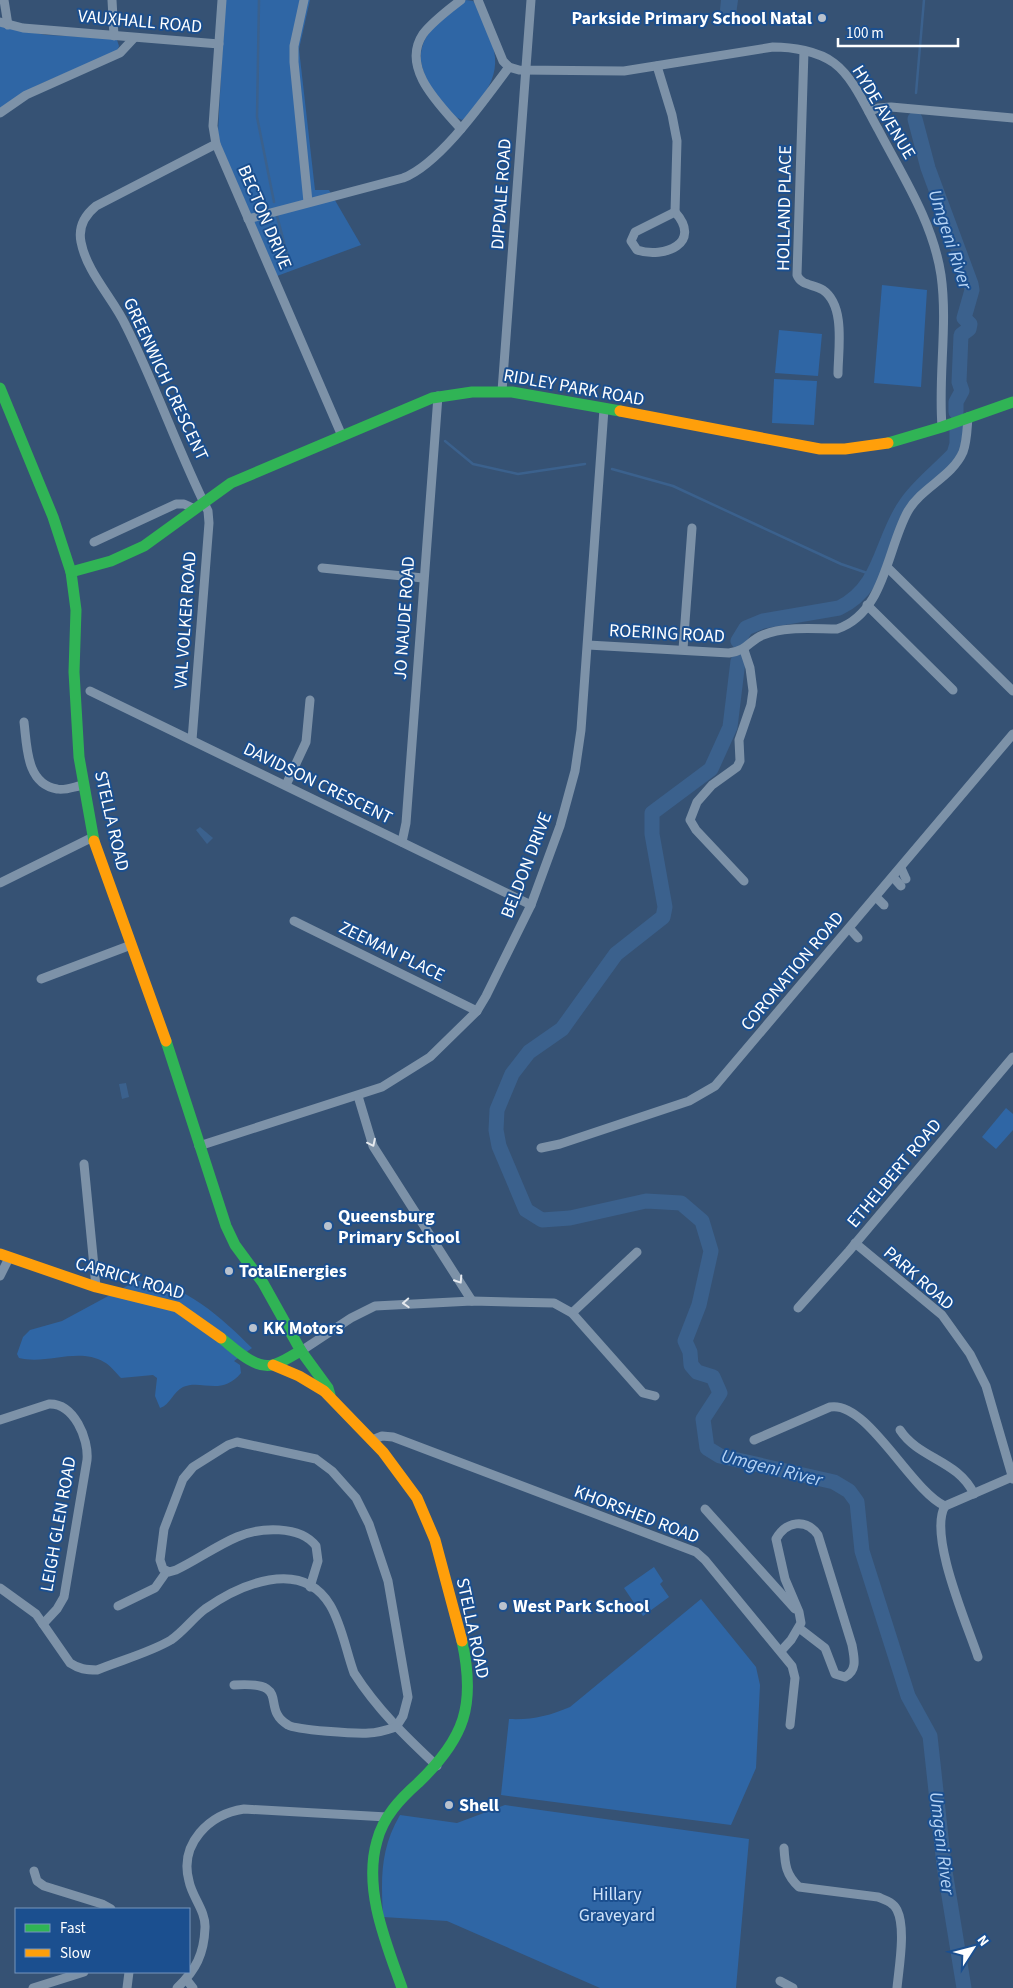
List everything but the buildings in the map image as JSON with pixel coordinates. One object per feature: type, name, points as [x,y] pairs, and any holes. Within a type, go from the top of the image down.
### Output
[{"type":"main road","name":"STELLA ROAD","points":[[0,388],[53,516],[71,572],[76,610],[76,708],[79,757],[93,837],[158,1015],[226,1226],[235,1245],[257,1277],[258,1286],[298,1353],[327,1393],[372,1440],[407,1483],[424,1510],[440,1557],[466,1663],[469,1700],[465,1719],[457,1738],[437,1766],[402,1798],[387,1816],[376,1844],[373,1870],[374,1895],[378,1919],[402,1988]]},
{"type":"main road","name":"RIDLEY PARK ROAD","points":[[71,572],[130,553],[158,537],[231,484],[438,396],[463,391],[502,391],[545,396],[604,409],[820,449],[838,450],[855,450],[886,445],[1013,402]]},
{"type":"main road","name":"CARRICK ROAD","points":[[5,1256],[96,1287],[177,1308],[205,1325],[242,1354],[262,1365],[273,1365],[299,1376],[327,1393]]},
{"type":"main road","points":[[273,1365],[298,1353]]},
{"type":"street","points":[[4,0],[4,23]]},
{"type":"street","points":[[112,0],[114,36]]},
{"type":"street","name":"BECTON DRIVE","points":[[222,0],[213,126],[216,144],[342,436]]},
{"type":"street","points":[[304,0],[294,46],[294,62],[308,202]]},
{"type":"street","points":[[461,0],[426,31],[420,41],[417,56],[423,80],[461,129]]},
{"type":"street","points":[[248,219],[403,178],[418,172],[461,129],[509,67],[501,56],[478,0]]},
{"type":"street","name":"DIPDALE ROAD","points":[[502,391],[531,0]]},
{"type":"street","name":"VAUXHALL ROAD","points":[[4,23],[134,38],[219,44]]},
{"type":"street","points":[[0,113],[26,95],[120,53],[134,38]]},
{"type":"street","name":"HYDE AVENUE","points":[[509,67],[526,71],[614,72],[764,48],[781,47],[804,51],[828,59],[840,68],[869,112],[918,206],[938,256],[944,297],[942,426]]},
{"type":"street","name":"HOLLAND PLACE","points":[[804,51],[797,275],[801,282],[824,291],[834,305],[838,317],[838,374]]},
{"type":"street","points":[[657,66],[672,115],[677,141],[675,212],[684,230],[684,237],[678,246],[666,251],[637,250],[631,241],[635,232],[675,212]]},
{"type":"street","points":[[869,112],[891,107],[1013,118]]},
{"type":"street","name":"GREENWICH CRESCENT","points":[[199,506],[139,352],[120,312],[92,269],[81,240],[86,214],[96,206],[216,144]]},
{"type":"street","name":"JO NAUDE ROAD","points":[[402,842],[406,823],[438,396]]},
{"type":"street","name":"BELDON DRIVE","points":[[199,1146],[382,1087],[418,1067],[447,1043],[486,996],[530,905],[560,826],[575,771],[581,730],[588,645],[604,409]]},
{"type":"street","points":[[744,881],[696,830],[690,820],[697,802],[712,785],[737,767],[740,761],[739,740],[752,705],[753,692],[750,668],[744,650],[760,636],[773,632],[837,629],[858,618],[888,568],[900,526],[909,509],[923,492],[954,465],[962,452],[966,438],[968,418]]},
{"type":"street","points":[[94,542],[176,504],[199,506]]},
{"type":"street","name":"VAL VOLKER ROAD","points":[[192,740],[209,523],[208,511],[199,506]]},
{"type":"street","points":[[683,649],[692,528]]},
{"type":"street","points":[[322,568],[423,578]]},
{"type":"street","points":[[888,568],[1013,692]]},
{"type":"street","points":[[867,605],[954,690]]},
{"type":"street","name":"ROERING ROAD","points":[[588,645],[729,653],[744,650]]},
{"type":"street","name":"DAVIDSON CRESCENT","points":[[90,691],[530,905]]},
{"type":"street","points":[[286,785],[306,742],[310,700]]},
{"type":"street","points":[[24,722],[29,762],[39,779],[58,790],[84,785]]},
{"type":"street","name":"CORONATION ROAD","points":[[541,1148],[560,1144],[696,1098],[715,1086],[752,1053],[876,897],[1013,734]]},
{"type":"street","points":[[0,884],[93,837]]},
{"type":"street","points":[[893,877],[903,882],[901,868]]},
{"type":"street","points":[[876,897],[884,905]]},
{"type":"street","name":"ZEEMAN PLACE","points":[[294,920],[476,1010]]},
{"type":"street","points":[[850,929],[858,938]]},
{"type":"street","points":[[41,979],[132,945]]},
{"type":"street","name":"ETHELBERT ROAD","points":[[798,1308],[855,1244],[1013,1057]]},
{"type":"street","points":[[358,1096],[373,1146],[472,1301]]},
{"type":"street","points":[[84,1164],[96,1287]]},
{"type":"street","name":"PARK ROAD","points":[[855,1244],[942,1315],[970,1354],[986,1386],[1013,1478]]},
{"type":"street","points":[[572,1313],[637,1252]]},
{"type":"street","points":[[0,1276],[5,1256]]},
{"type":"street","points":[[298,1353],[351,1318],[375,1306],[472,1301],[554,1303],[572,1313],[643,1393],[655,1396]]},
{"type":"street","name":"LEIGH GLEN ROAD","points":[[0,1420],[49,1404],[56,1404],[67,1410],[86,1442],[87,1460],[64,1597],[57,1609],[44,1624]]},
{"type":"street","points":[[754,1440],[830,1407],[840,1406],[869,1427],[920,1486],[945,1506]]},
{"type":"street","points":[[900,1430],[908,1442],[965,1477],[974,1494]]},
{"type":"street","name":"KHORSHED ROAD","points":[[372,1440],[382,1436],[393,1437],[696,1552],[706,1560],[792,1666],[795,1678],[790,1725]]},
{"type":"street","points":[[234,1685],[256,1684],[267,1689],[271,1694],[278,1716],[292,1727],[368,1733],[396,1727],[403,1716],[408,1697],[388,1581],[362,1508],[350,1491],[325,1464],[310,1457],[246,1442],[233,1443],[208,1456],[193,1467],[183,1479],[164,1529],[160,1560],[162,1567],[167,1571],[176,1570],[238,1536],[253,1532],[295,1532],[305,1535],[316,1546],[318,1561],[310,1586]]},
{"type":"street","points":[[978,1657],[944,1555],[940,1520],[945,1506],[1013,1478]]},
{"type":"street","points":[[705,1510],[758,1570],[799,1612]]},
{"type":"street","points":[[781,1651],[801,1623],[799,1612],[785,1579],[776,1539],[784,1528],[803,1523],[808,1524],[818,1535],[852,1645],[854,1669],[845,1677],[836,1674],[825,1648],[799,1628]]},
{"type":"street","points":[[118,1606],[155,1588],[167,1571]]},
{"type":"street","points":[[0,1588],[25,1604],[44,1624],[70,1663],[77,1668],[97,1670],[172,1639],[205,1609],[255,1582],[293,1580],[310,1586],[330,1604],[354,1673],[396,1727],[437,1766]]},
{"type":"street","points":[[177,1988],[186,1980],[200,1959],[205,1927],[189,1882],[188,1864],[195,1836],[205,1826],[232,1810],[244,1808],[387,1816]]},
{"type":"street","points":[[784,1848],[785,1869],[791,1880],[799,1887],[878,1897],[889,1901],[897,1908],[901,1934],[897,1988]]},
{"type":"street","points":[[34,1871],[37,1881],[44,1886],[109,1908]]},
{"type":"street","points":[[33,1988],[81,1973]]},
{"type":"street","points":[[127,1988],[129,1973]]},
{"type":"street","points":[[186,1980],[194,1988]]},
{"type":"street","points":[[780,1981],[793,1988]]},
{"type":"green space","points":[[225,0],[310,0],[299,49],[315,190],[329,190],[361,245],[277,276],[220,143],[218,132]]},
{"type":"green space","points":[[466,0],[473,1],[475,4],[491,41],[495,63],[489,87],[462,120],[457,118],[442,103],[425,75],[421,61],[422,49],[432,29]]},
{"type":"green space","points":[[0,26],[46,35],[113,38],[117,40],[119,46],[117,51],[38,85],[0,109]]},
{"type":"green space","points":[[882,285],[927,290],[921,387],[874,383]]},
{"type":"green space","points":[[779,330],[822,334],[818,376],[775,373]]},
{"type":"green space","points":[[774,379],[817,381],[814,425],[772,423]]},
{"type":"green space","points":[[1006,1108],[1013,1114],[1013,1130],[996,1149],[982,1137]]},
{"type":"green space","points":[[136,1281],[153,1282],[185,1294],[228,1325],[252,1348],[234,1361],[240,1365],[241,1373],[234,1380],[219,1386],[190,1385],[183,1387],[160,1408],[155,1396],[157,1378],[153,1375],[121,1378],[104,1362],[84,1356],[30,1360],[19,1358],[17,1354],[23,1337],[30,1330],[62,1321]]},
{"type":"green space","points":[[654,1567],[663,1581],[660,1584],[669,1597],[643,1616],[624,1588]]},
{"type":"green space","points":[[701,1599],[756,1667],[760,1685],[756,1768],[731,1825],[501,1795],[509,1719],[540,1717],[570,1707]]},
{"type":"green space","name":"Hillary Graveyard","points":[[505,1805],[749,1839],[736,1988],[600,1988],[447,1921],[383,1917],[382,1877],[385,1852],[393,1828],[400,1815],[457,1823]]},
{"type":"shaded area","points":[[721,0],[738,0],[735,23],[719,21]]},
{"type":"shaded area","points":[[200,827],[213,838],[207,844],[196,830]]},
{"type":"shaded area","points":[[126,1083],[129,1097],[122,1099],[119,1084]]},
{"type":"waterway","points":[[259,0],[257,117],[274,202]]},
{"type":"waterway","name":"Umgeni River","points":[[916,93],[924,0]]},
{"type":"waterway","name":"Umgeni River","points":[[915,119],[928,168],[972,290],[964,318],[970,324],[969,329],[961,335],[959,382],[962,391],[956,402],[956,412]]},
{"type":"waterway","points":[[277,216],[290,265]]},
{"type":"waterway","name":"Umgeni River","points":[[738,641],[746,628],[763,621],[839,608],[853,599],[873,576],[891,532],[906,504],[923,484],[954,454],[957,444],[957,429]]},
{"type":"waterway","points":[[445,441],[473,464],[518,474],[585,464]]},
{"type":"waterway","points":[[612,469],[673,486],[841,564],[873,575]]},
{"type":"waterway","name":"Umgeni River","points":[[738,661],[730,727],[711,769],[652,813],[652,834],[665,907],[663,917],[616,954],[562,1029],[529,1052],[512,1074],[497,1110],[496,1130],[499,1146],[526,1210],[542,1220],[570,1218],[646,1201],[681,1203],[702,1221],[711,1251],[699,1305],[685,1341],[690,1352],[691,1365],[697,1372],[713,1377],[720,1393],[703,1419],[707,1448],[720,1456],[834,1482],[849,1491],[857,1502],[862,1551],[908,1696],[930,1736],[944,1865],[964,1988]]},
{"type":"traffic: fast","points":[[0,388],[53,517],[71,572],[76,610],[74,672],[79,757],[94,841]]},
{"type":"traffic: fast","points":[[71,572],[111,561],[144,546],[231,483],[432,398],[472,392],[512,392],[620,411]]},
{"type":"traffic: fast","points":[[888,443],[942,427],[1013,402]]},
{"type":"traffic: fast","points":[[166,1041],[226,1226],[235,1245],[263,1283],[301,1351],[328,1388],[330,1395]]},
{"type":"traffic: fast","points":[[221,1338],[245,1357],[258,1364],[272,1365],[279,1363],[301,1351]]},
{"type":"traffic: fast","points":[[402,1988],[378,1916],[373,1878],[373,1859],[380,1832],[388,1816],[447,1751],[463,1719],[467,1702],[468,1684],[462,1641]]},
{"type":"traffic: slow","points":[[620,411],[820,449],[845,449],[888,443]]},
{"type":"traffic: slow","points":[[94,841],[166,1041]]},
{"type":"traffic: slow","points":[[0,1254],[96,1287],[177,1307],[221,1338]]},
{"type":"traffic: slow","points":[[273,1365],[299,1376],[324,1391]]},
{"type":"traffic: slow","points":[[325,1392],[383,1452],[417,1498],[435,1540],[462,1641]]},
{"type":"place","name":"Parkside Primary School Natal","points":[[822,18]]},
{"type":"place","name":"Queensburg Primary School","points":[[328,1226]]},
{"type":"place","name":"TotalEnergies","points":[[229,1271]]},
{"type":"place","name":"KK Motors","points":[[253,1328]]},
{"type":"place","name":"West Park School","points":[[503,1606]]},
{"type":"place","name":"Shell","points":[[449,1805]]}]
